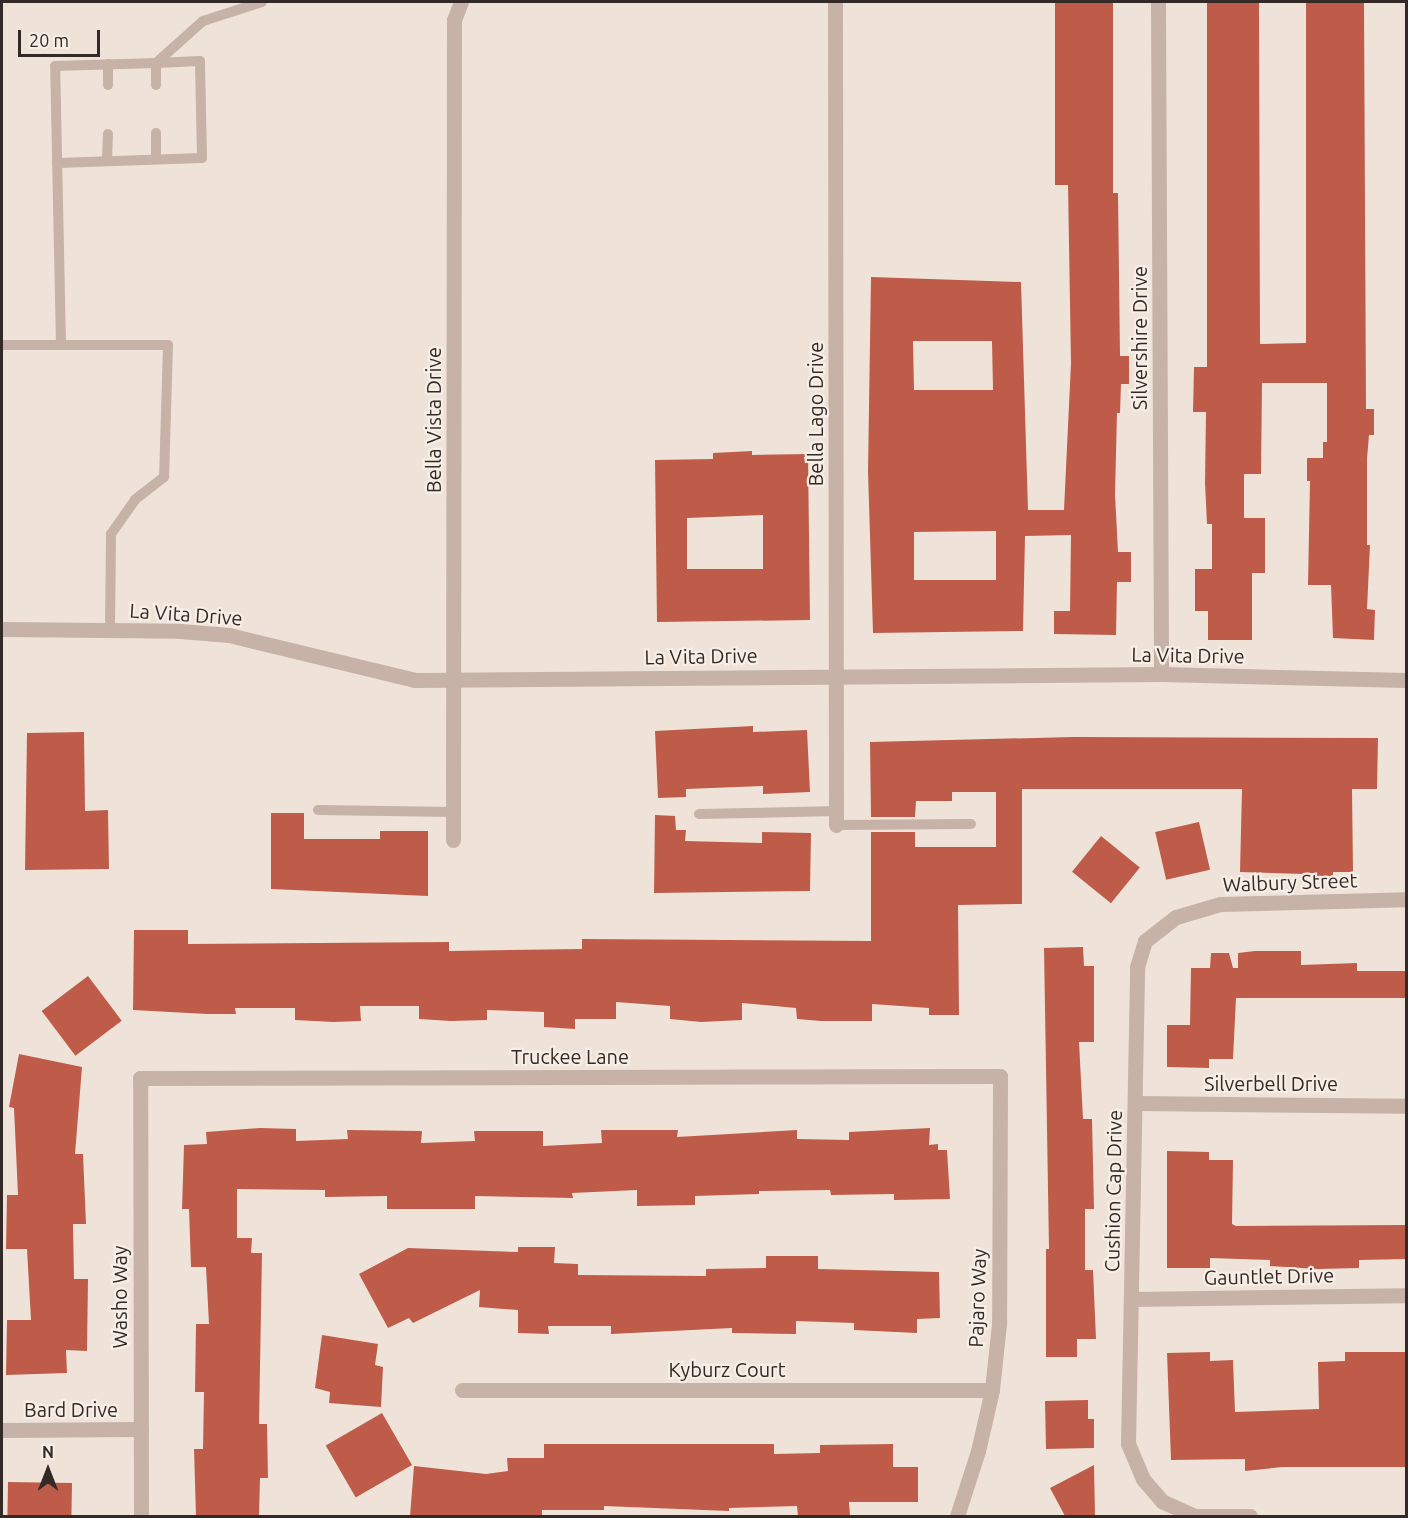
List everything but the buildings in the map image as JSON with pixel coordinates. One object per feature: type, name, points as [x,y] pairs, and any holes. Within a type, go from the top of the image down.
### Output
[{"type":"street","name":"Bella Vista Drive","points":[[453,840],[454,20],[461,2]]},
{"type":"street","name":"Bella Lago Drive","points":[[835,2],[837,818]]},
{"type":"street","name":"Silvershire Drive","points":[[1158,2],[1161,675]]},
{"type":"street","name":"La Vita Drive","points":[[2,629],[110,630],[229,635],[416,680],[836,675],[1161,675],[1407,680]]},
{"type":"street","name":"Walbury Street","points":[[1176,917],[1221,904],[1407,899]]},
{"type":"street","name":"Cushion Cap Drive","points":[[1176,917],[1145,941],[1137,967],[1128,1444],[1143,1479],[1162,1501],[1195,1516],[1250,1516]]},
{"type":"street","name":"Truckee Lane","points":[[140,1078],[1000,1076]]},
{"type":"street","name":"Pajaro Way","points":[[957,1516],[978,1451],[992,1390],[999,1324],[1000,1076]]},
{"type":"street","name":"Washo Way","points":[[140,1078],[141,1516]]},
{"type":"street","name":"Silverbell Drive","points":[[1136,1103],[1407,1106]]},
{"type":"street","name":"Gauntlet Drive","points":[[1132,1299],[1407,1295]]},
{"type":"street","name":"Kyburz Court","points":[[462,1390],[992,1390]]},
{"type":"street","name":"Bard Drive","points":[[2,1430],[141,1430]]},
{"type":"lane","points":[[156,85],[156,63],[203,21],[262,2]]},
{"type":"lane","points":[[57,163],[202,158],[201,61],[55,66],[57,163],[61,345]]},
{"type":"lane","points":[[108,64],[108,85]]},
{"type":"lane","points":[[156,133],[156,159]]},
{"type":"lane","points":[[107,161],[108,134]]},
{"type":"lane","points":[[2,345],[168,345],[164,477],[135,500],[111,534],[110,630]]},
{"type":"lane","points":[[318,810],[453,812]]},
{"type":"lane","points":[[699,814],[971,824]]}]
